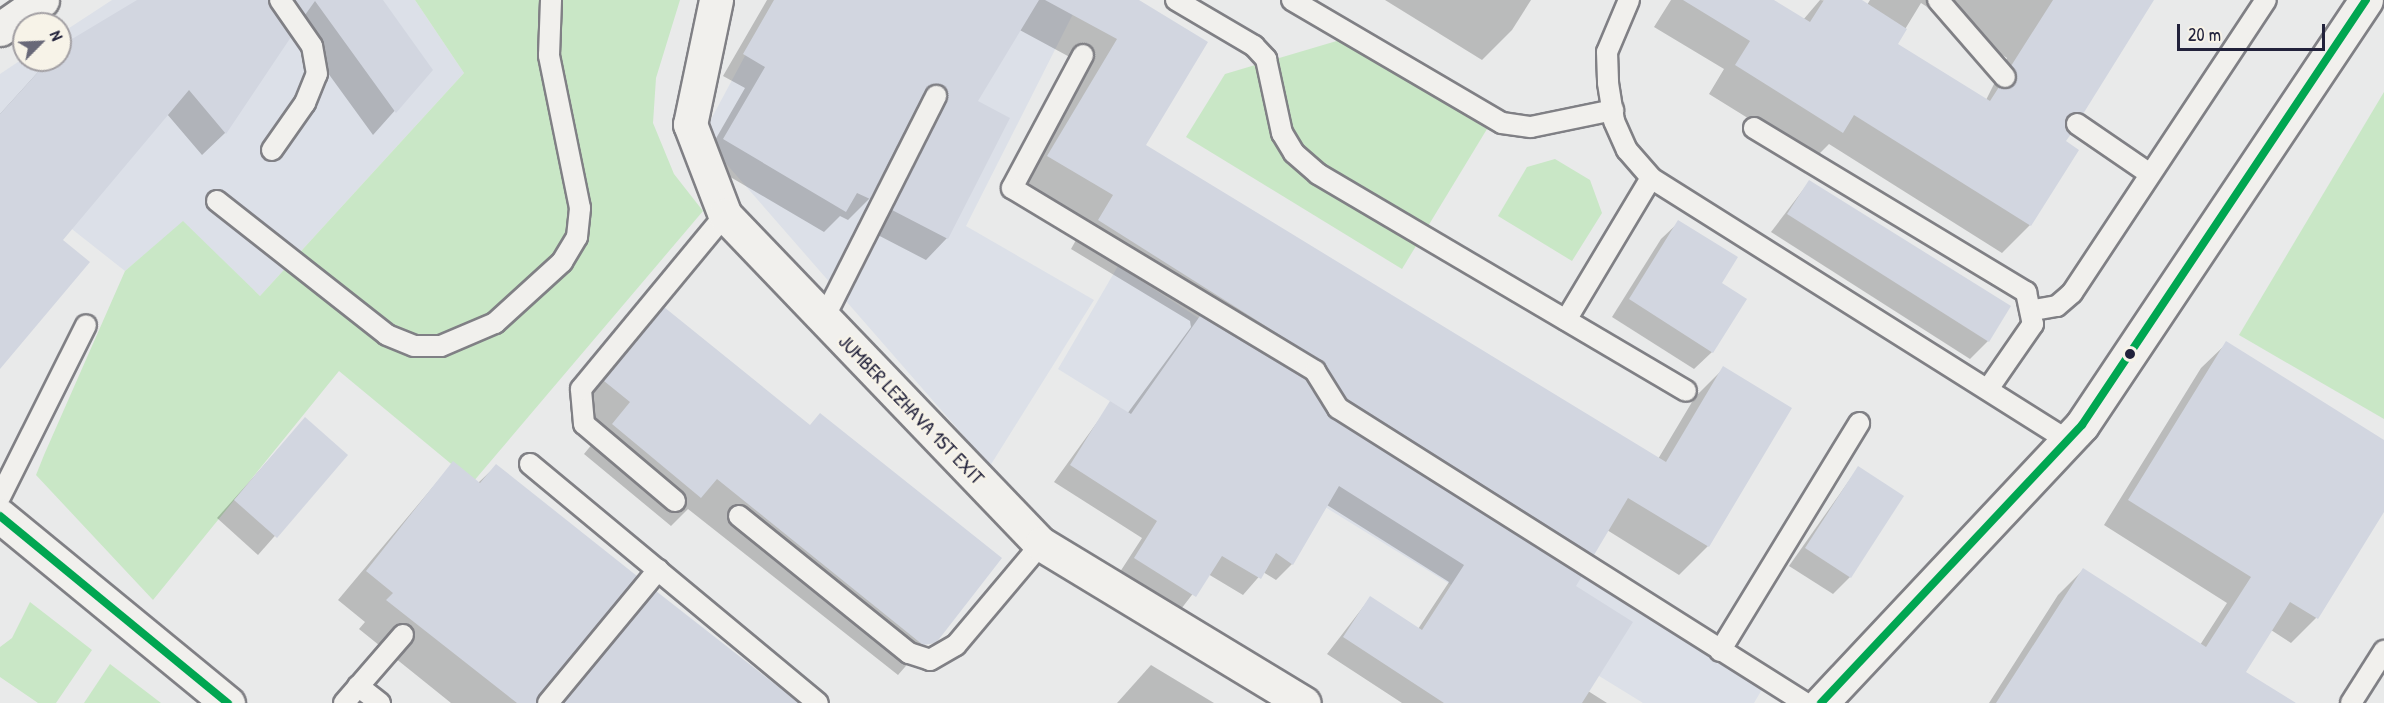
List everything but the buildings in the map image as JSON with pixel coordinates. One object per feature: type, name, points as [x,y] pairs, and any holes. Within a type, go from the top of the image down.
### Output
[{"type":"street","points":[[0,29],[42,0]]},
{"type":"street","name":"JUMBER LEZHAVA 1ST EXIT","points":[[716,0],[690,124],[725,215],[1041,544],[1304,703]]},
{"type":"street","points":[[1821,703],[2068,441],[2366,0]]},
{"type":"street","points":[[0,516],[228,703]]},
{"type":"lane","points":[[272,150],[305,103],[317,74],[312,46],[280,0]]},
{"type":"lane","points":[[218,201],[387,335],[414,346],[441,346],[495,322],[562,262],[577,237],[580,208],[549,55],[551,0]]},
{"type":"lane","points":[[1176,0],[1254,46],[1266,59],[1274,115],[1304,163],[1686,391]]},
{"type":"lane","points":[[1292,0],[1489,119],[1531,127],[1613,110]]},
{"type":"lane","points":[[1629,0],[1607,52],[1613,110],[1627,150],[1651,178],[2068,441]]},
{"type":"lane","points":[[1938,0],[2005,77]]},
{"type":"lane","points":[[2034,310],[2057,306],[2072,293],[2266,0]]},
{"type":"lane","points":[[1083,55],[1012,188],[1315,371],[1338,408],[1805,703]]},
{"type":"lane","points":[[824,318],[936,96]]},
{"type":"lane","points":[[2077,124],[2150,174]]},
{"type":"lane","points":[[1754,128],[2008,279],[2026,292],[2034,310],[2033,324],[1988,390]]},
{"type":"lane","points":[[1566,320],[1651,178]]},
{"type":"lane","points":[[675,501],[584,424],[581,388],[725,215]]},
{"type":"lane","points":[[0,497],[86,326]]},
{"type":"lane","points":[[1720,651],[1859,423]]},
{"type":"lane","points":[[530,464],[818,703]]},
{"type":"lane","points":[[739,516],[909,654],[930,660],[956,645],[1041,544]]},
{"type":"lane","points":[[548,703],[658,570]]},
{"type":"lane","points":[[344,703],[403,635]]},
{"type":"lane","points":[[2351,703],[2384,651]]},
{"type":"lane","points":[[358,686],[380,703]]},
{"type":"shaded area","points":[[112,0],[415,0],[464,73],[260,296],[183,222],[125,271],[20,188],[0,210],[0,74],[12,66],[12,72],[72,72],[72,26]]},
{"type":"shaded area","points":[[775,0],[1080,0],[966,226],[1094,300],[990,466],[702,136]]},
{"type":"shaded area","points":[[1118,266],[1324,399],[1326,410],[1764,686],[1754,703],[1643,703],[1278,478],[1266,498],[1058,369]]},
{"type":"green space","points":[[415,0],[680,0],[656,78],[653,123],[674,174],[703,211],[473,482],[339,371],[153,600],[36,475],[44,455],[125,271],[183,221],[260,296],[464,73]]},
{"type":"green space","points":[[1340,40],[1487,129],[1402,269],[1186,137],[1225,74]]},
{"type":"green space","points":[[2384,92],[2384,419],[2239,335]]},
{"type":"green space","points":[[1555,159],[1590,180],[1602,213],[1572,261],[1498,216],[1527,167]]},
{"type":"green space","points":[[30,602],[92,650],[56,703],[38,703],[0,677],[0,647],[12,638]]},
{"type":"green space","points":[[110,664],[161,703],[84,703]]},
{"type":"transit line","points":[[1821,703],[2082,425],[2366,0]]},
{"type":"transit line","points":[[0,516],[228,703]]}]
